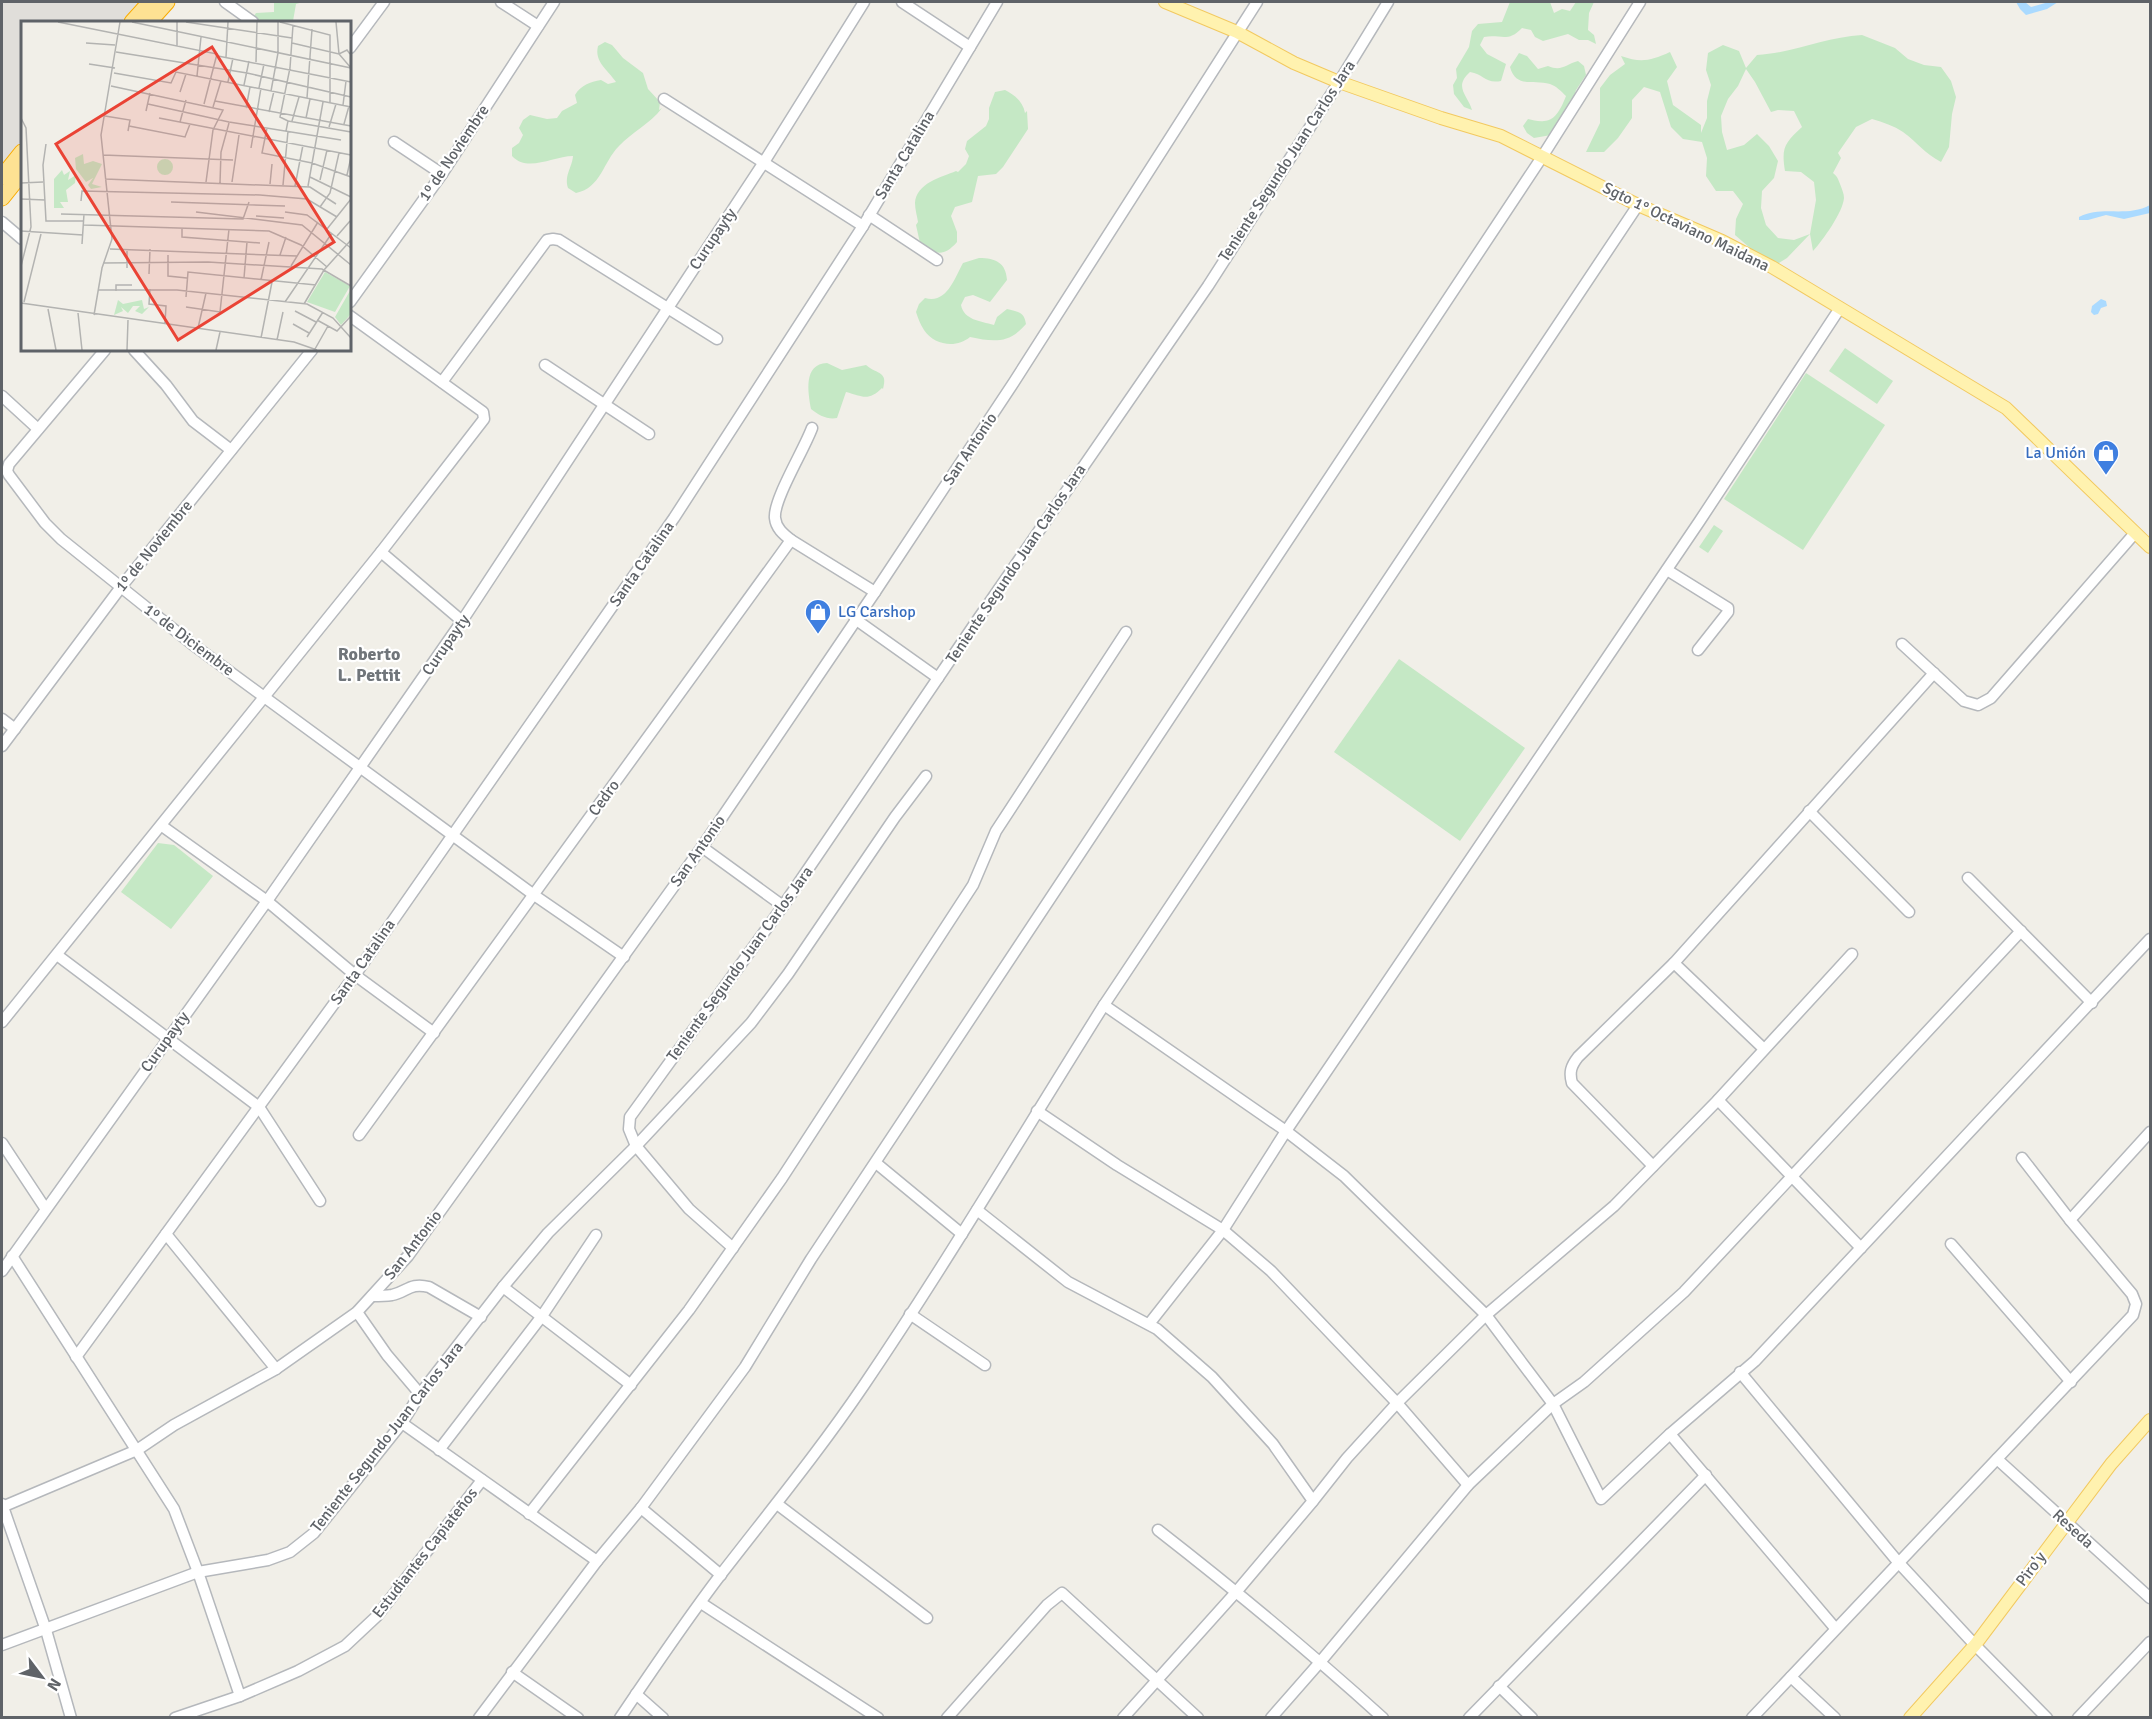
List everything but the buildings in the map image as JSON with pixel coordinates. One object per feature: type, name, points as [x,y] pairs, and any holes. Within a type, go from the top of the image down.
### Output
[{"type":"highway","points":[[133,21],[150,2]]},
{"type":"highway","points":[[150,21],[167,2]]},
{"type":"highway","points":[[2,177],[21,154]]},
{"type":"highway","points":[[2,198],[21,174]]},
{"type":"main road","name":"Sgto 1° Octaviano Maidana","points":[[1165,2],[1237,32],[1294,63],[1339,82],[1441,118],[1501,136],[1638,205],[1722,241],[1772,267],[2006,408],[2151,547]]},
{"type":"main road","name":"Piro'y","points":[[1910,1718],[1955,1670],[2111,1464],[2151,1420]]},
{"type":"street","points":[[225,2],[252,21]]},
{"type":"street","points":[[351,47],[384,2]]},
{"type":"street","points":[[501,2],[538,26]]},
{"type":"street","name":"1º de Noviembre","points":[[351,301],[442,174],[554,2]]},
{"type":"street","name":"Curupayty","points":[[2,1270],[267,901],[462,621],[764,162],[864,2]]},
{"type":"street","points":[[902,2],[970,47]]},
{"type":"street","name":"Santa Catalina","points":[[76,1357],[355,975],[674,519],[863,226],[997,2]]},
{"type":"street","name":"San Antonio","points":[[2,1506],[137,1450],[174,1425],[276,1369],[357,1312],[408,1256],[702,847],[875,592],[1014,382],[1257,2]]},
{"type":"street","name":"Teniente Segundo Juan Carlos Jara","points":[[636,1146],[629,1129],[630,1118],[783,906],[1208,286],[1388,2]]},
{"type":"street","points":[[478,1718],[597,1561],[641,1508],[745,1367],[811,1259],[1542,157],[1640,2]]},
{"type":"street","points":[[664,99],[863,226]]},
{"type":"street","points":[[394,142],[442,174]]},
{"type":"street","points":[[620,1718],[700,1603],[777,1504],[863,1386],[962,1234],[1104,1005],[1638,205]]},
{"type":"street","points":[[869,216],[937,260]]},
{"type":"street","points":[[2,222],[21,238]]},
{"type":"street","points":[[442,382],[547,240],[553,238],[717,339]]},
{"type":"street","points":[[1149,1324],[1222,1230],[1286,1131],[1667,570],[1840,308]]},
{"type":"street","points":[[2,1022],[162,826],[484,419],[483,412],[351,317]]},
{"type":"street","points":[[2,396],[38,429],[104,351]]},
{"type":"street","points":[[135,351],[166,385],[193,422],[231,450]]},
{"type":"street","name":"1º de Noviembre","points":[[2,746],[121,587],[311,351]]},
{"type":"street","points":[[545,365],[649,434]]},
{"type":"street","points":[[812,428],[801,456],[779,496],[775,509],[777,525],[781,532],[791,540],[875,592]]},
{"type":"street","name":"1º de Diciembre","points":[[38,429],[9,464],[7,471],[45,523],[62,539],[192,644],[624,957]]},
{"type":"street","points":[[1902,644],[1964,701],[1978,705],[1991,698],[2136,533]]},
{"type":"street","name":"Cedro","points":[[359,1135],[791,540]]},
{"type":"street","points":[[381,552],[462,621]]},
{"type":"street","points":[[1667,570],[1728,608],[1728,612],[1698,650]]},
{"type":"street","points":[[855,619],[938,678]]},
{"type":"street","points":[[529,1514],[689,1310],[782,1178],[973,885],[996,831],[1126,632]]},
{"type":"street","points":[[1653,1166],[1572,1083],[1571,1066],[1674,963],[1934,673]]},
{"type":"street","points":[[2,719],[15,729]]},
{"type":"street","name":"Teniente Segundo Juan Carlos Jara","points":[[2,1646],[198,1572],[268,1560],[290,1552],[314,1533],[402,1423],[420,1394],[503,1287],[548,1233],[636,1146],[751,1023],[788,974],[895,817],[926,777]]},
{"type":"street","points":[[1809,811],[1909,912]]},
{"type":"street","points":[[162,826],[267,901],[355,975],[434,1033]]},
{"type":"street","points":[[702,847],[783,906]]},
{"type":"street","points":[[1968,878],[2092,1003]]},
{"type":"street","points":[[1271,1718],[1468,1485],[1553,1404],[1584,1382],[1684,1292],[2020,931]]},
{"type":"street","points":[[1104,1005],[1286,1131],[1344,1176],[1486,1315],[1553,1404],[1601,1499],[1670,1434],[1755,1361],[2151,939]]},
{"type":"street","points":[[1123,1718],[1237,1591],[1314,1501],[1347,1458],[1397,1403],[1486,1315],[1614,1206],[1718,1100],[1852,954]]},
{"type":"street","points":[[57,955],[259,1107],[320,1202]]},
{"type":"street","points":[[1674,963],[1764,1049]]},
{"type":"street","points":[[1718,1100],[1861,1248]]},
{"type":"street","points":[[1037,1111],[1117,1165],[1222,1230],[1271,1270],[1397,1403],[1468,1485]]},
{"type":"street","points":[[2070,1220],[2151,1132]]},
{"type":"street","points":[[2,1143],[45,1208]]},
{"type":"street","points":[[636,1146],[689,1209],[733,1248]]},
{"type":"street","points":[[1752,1718],[2133,1315],[2136,1304],[2132,1294],[2022,1158]]},
{"type":"street","points":[[876,1163],[962,1234]]},
{"type":"street","points":[[977,1210],[1068,1282],[1149,1324],[1212,1377],[1273,1444],[1314,1501]]},
{"type":"street","points":[[166,1234],[276,1369]]},
{"type":"street","points":[[439,1449],[542,1316],[597,1235]]},
{"type":"street","points":[[1951,1244],[2071,1382]]},
{"type":"street","points":[[12,1256],[174,1509],[240,1696]]},
{"type":"street","points":[[372,1296],[393,1295],[409,1287],[420,1285],[429,1287],[481,1317]]},
{"type":"street","points":[[503,1287],[631,1385]]},
{"type":"street","points":[[357,1312],[387,1355],[420,1394]]},
{"type":"street","points":[[910,1314],[985,1365]]},
{"type":"street","points":[[1740,1372],[1898,1562],[2046,1718]]},
{"type":"street","points":[[402,1423],[597,1561]]},
{"type":"street","points":[[1670,1434],[1835,1628]]},
{"type":"street","name":"Reseda","points":[[1997,1459],[2151,1598]]},
{"type":"street","points":[[1469,1718],[1706,1475]]},
{"type":"street","name":"Estudiantes Capiateños","points":[[175,1718],[240,1696],[297,1671],[345,1646],[377,1616],[482,1480]]},
{"type":"street","points":[[777,1504],[927,1618]]},
{"type":"street","points":[[2,1506],[46,1630],[71,1718]]},
{"type":"street","points":[[641,1508],[721,1575]]},
{"type":"street","points":[[1158,1530],[1237,1591],[1321,1661],[1383,1718]]},
{"type":"street","points":[[947,1718],[1047,1605],[1062,1593],[1198,1718]]},
{"type":"street","points":[[700,1603],[878,1718]]},
{"type":"street","points":[[2078,1718],[2151,1642]]},
{"type":"street","points":[[512,1672],[578,1718]]},
{"type":"street","points":[[1791,1677],[1835,1718]]},
{"type":"street","points":[[1499,1686],[1532,1718]]},
{"type":"street","points":[[636,1694],[663,1718]]},
{"type":"shaded area","points":[[2,2],[138,2],[122,21],[21,21],[21,141],[2,165]]},
{"type":"green space","points":[[274,2],[303,2],[296,4],[293,21],[251,21],[256,13],[274,12]]},
{"type":"green space","points":[[1510,2],[1550,2],[1554,13],[1562,9],[1570,11],[1576,2],[1594,2],[1589,13],[1588,30],[1594,35],[1596,44],[1588,40],[1579,40],[1568,34],[1543,41],[1535,37],[1531,30],[1522,28],[1508,37],[1484,37],[1480,45],[1487,54],[1506,64],[1501,81],[1491,81],[1470,72],[1465,77],[1462,87],[1472,110],[1464,107],[1454,94],[1453,85],[1457,78],[1456,69],[1469,47],[1472,31],[1478,24],[1502,22]]},
{"type":"green space","points":[[1862,35],[1895,48],[1908,59],[1924,65],[1941,67],[1951,81],[1956,97],[1949,147],[1941,162],[1903,132],[1888,124],[1872,119],[1856,127],[1838,153],[1841,158],[1833,173],[1838,178],[1843,191],[1843,204],[1832,226],[1813,251],[1810,234],[1787,258],[1772,267],[1735,235],[1736,219],[1743,204],[1733,191],[1716,191],[1706,176],[1707,158],[1702,142],[1683,139],[1671,127],[1660,92],[1644,87],[1632,100],[1632,118],[1618,138],[1604,152],[1586,152],[1600,123],[1600,88],[1610,75],[1625,64],[1621,56],[1634,60],[1646,60],[1670,52],[1677,67],[1667,81],[1673,105],[1701,125],[1701,133],[1707,118],[1707,101],[1711,85],[1706,70],[1708,53],[1723,45],[1739,51],[1746,68],[1757,55]],"holes":[[[1746,69],[1771,112],[1794,111],[1802,127],[1792,137],[1784,151],[1785,171],[1801,172],[1814,182],[1816,200],[1810,234],[1794,240],[1778,238],[1766,225],[1761,208],[1762,191],[1774,178],[1778,161],[1769,146],[1757,134],[1744,145],[1727,150],[1721,116],[1728,99],[1738,86]]]},
{"type":"green space","points":[[605,42],[612,45],[623,58],[643,73],[648,89],[660,102],[659,110],[662,108],[619,146],[591,186],[576,193],[568,188],[567,183],[573,156],[525,163],[512,156],[512,148],[519,143],[523,135],[519,128],[523,120],[530,115],[547,119],[557,118],[562,111],[577,103],[575,95],[583,86],[601,80],[608,84],[616,82],[602,66],[598,57],[598,46]]},
{"type":"green space","points":[[1519,53],[1527,56],[1538,69],[1548,66],[1560,68],[1578,61],[1584,66],[1586,75],[1576,90],[1571,107],[1551,135],[1534,138],[1523,126],[1528,119],[1542,121],[1552,118],[1558,112],[1566,96],[1550,84],[1526,82],[1517,78],[1510,67]]},
{"type":"green space","points":[[1005,90],[1018,99],[1025,113],[1027,111],[1028,129],[996,174],[978,176],[972,202],[955,207],[951,216],[957,232],[957,242],[943,252],[930,250],[920,243],[916,225],[918,222],[916,196],[920,190],[937,178],[958,172],[966,164],[969,156],[965,149],[967,141],[986,126],[995,92]]},
{"type":"green space","points":[[979,258],[995,260],[999,263],[1005,269],[1007,280],[990,302],[973,295],[965,297],[961,305],[965,314],[973,319],[994,325],[997,317],[1007,309],[1022,314],[1026,324],[1020,331],[1001,340],[970,337],[958,343],[945,344],[933,339],[919,321],[916,312],[919,304],[925,298],[933,299],[944,294],[953,283],[963,263]]},
{"type":"green space","points":[[1845,348],[1893,381],[1877,404],[1829,371]]},
{"type":"green space","points":[[827,363],[842,370],[866,365],[883,376],[883,389],[869,396],[846,392],[837,418],[820,415],[811,409],[808,387],[814,368]]},
{"type":"green space","points":[[1806,373],[1885,425],[1803,550],[1724,499]]},
{"type":"green space","points":[[1714,525],[1723,531],[1708,553],[1699,547]]},
{"type":"green space","points":[[1399,659],[1525,748],[1460,841],[1334,752]]},
{"type":"green space","points":[[158,843],[174,845],[213,876],[171,929],[121,892]]},
{"type":"water","points":[[2016,2],[2025,2],[2031,7],[2058,2],[2047,9],[2026,15]]},
{"type":"water","points":[[2150,205],[2150,213],[2124,219],[2106,215],[2079,220],[2079,217],[2096,212],[2132,211]]},
{"type":"water","points":[[2101,299],[2106,301],[2107,306],[2094,315],[2091,312],[2092,306]]},
{"type":"place","name":"La Unión","points":[[2106,476]]},
{"type":"place","name":"LG Carshop","points":[[818,635]]},
{"type":"district","name":"Roberto L. Pettit","points":[[369,664]]}]
